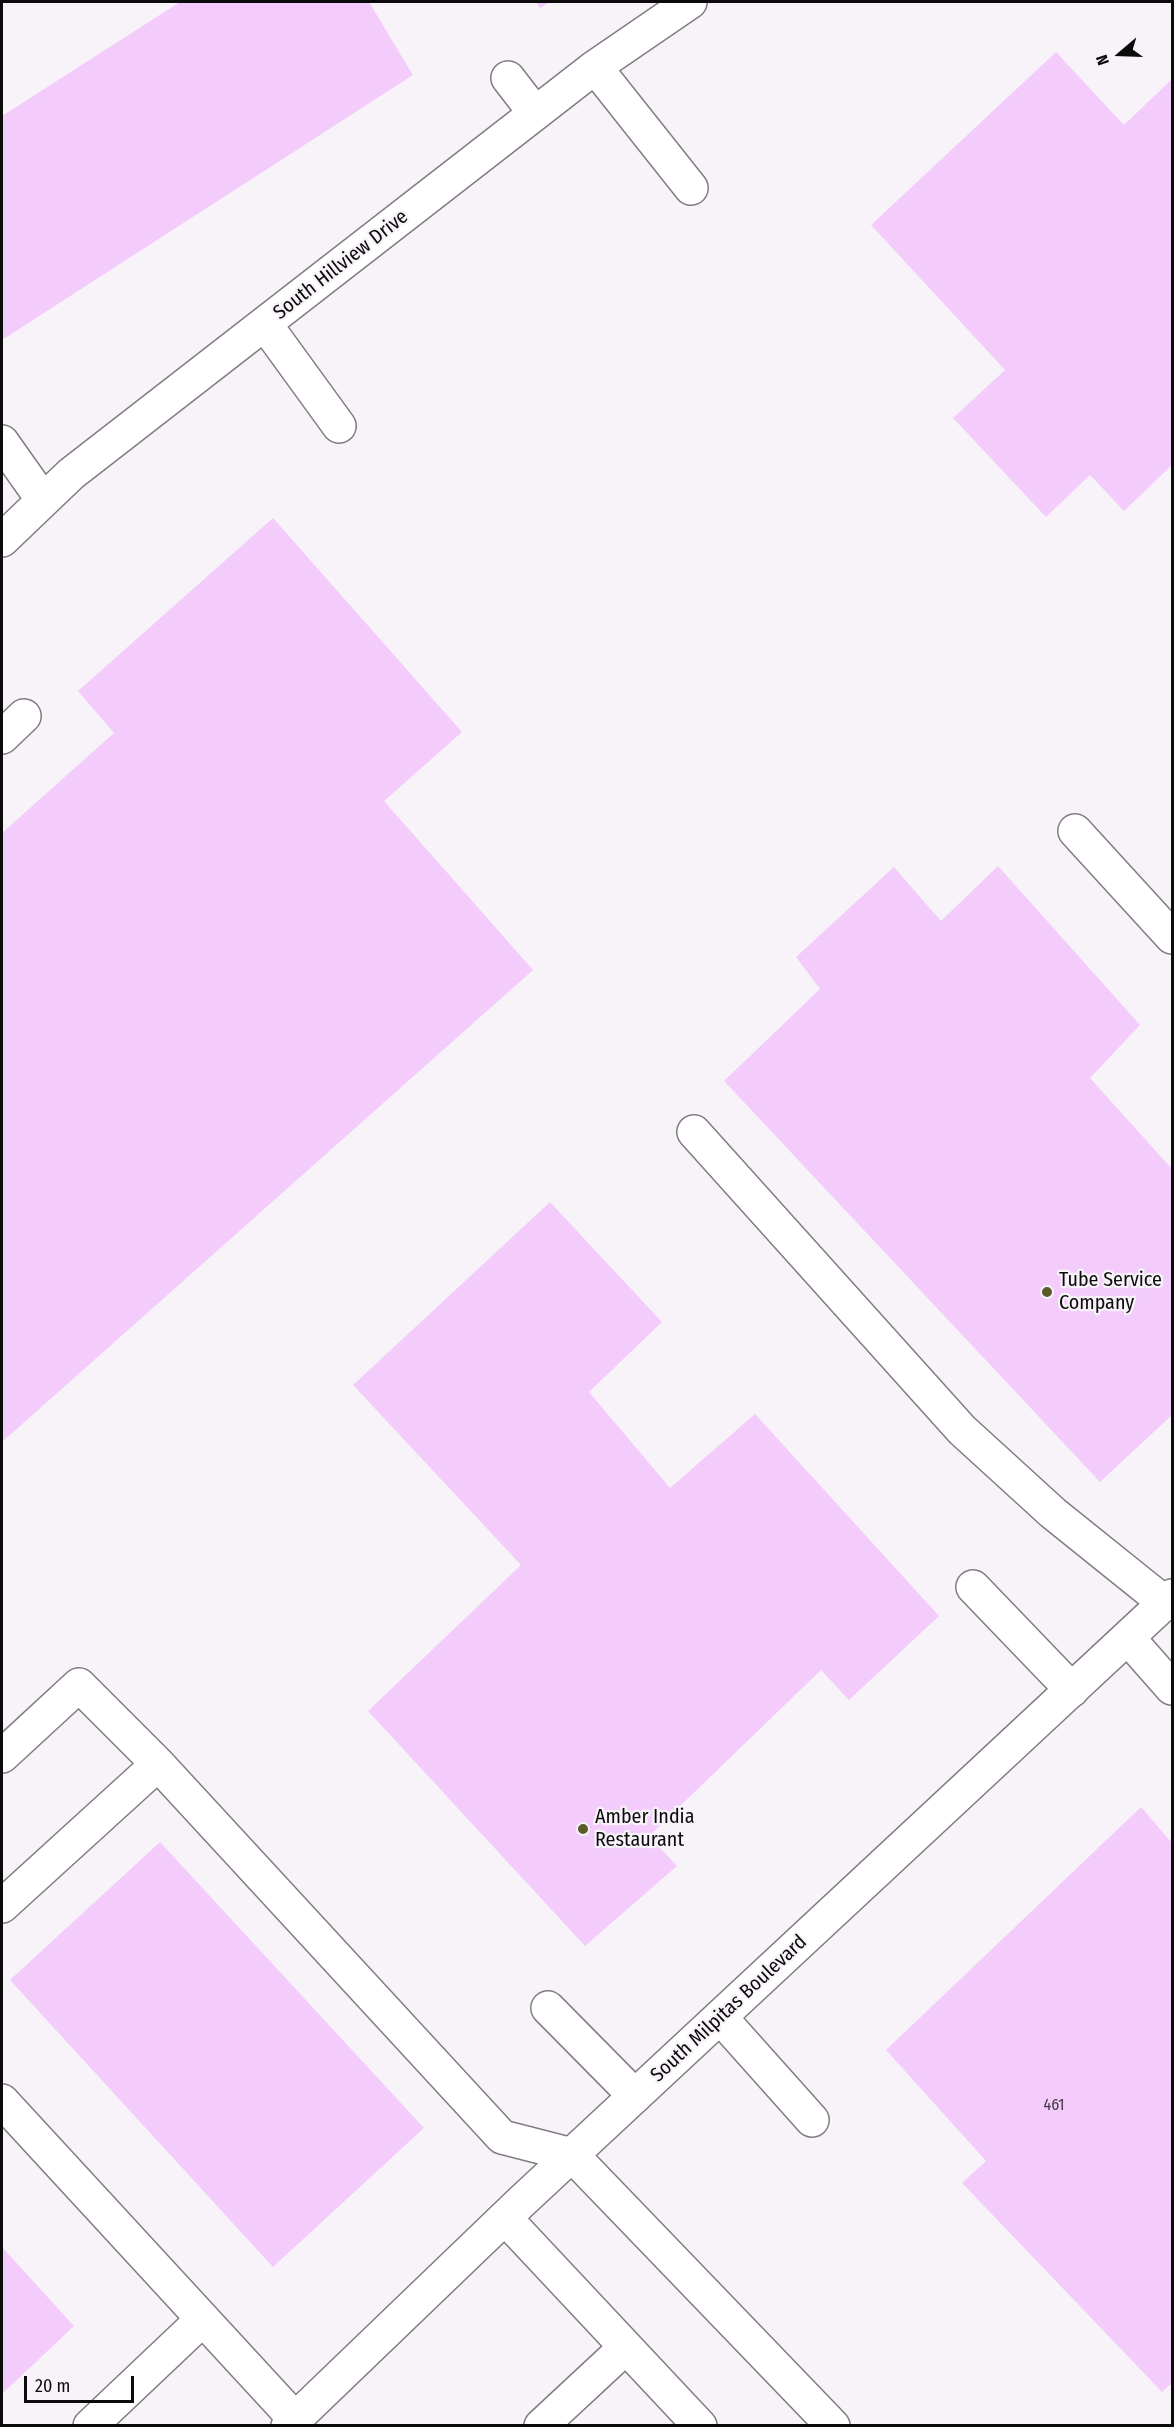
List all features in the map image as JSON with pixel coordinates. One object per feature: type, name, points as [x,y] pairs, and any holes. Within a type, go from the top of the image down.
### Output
[{"type":"main road","name":"South Hillview Drive","points":[[2,540],[71,474],[595,67],[690,2]]},
{"type":"main road","points":[[595,67],[692,188]]},
{"type":"main road","points":[[508,78],[535,113]]},
{"type":"main road","points":[[265,324],[339,426]]},
{"type":"main road","points":[[2,442],[43,501]]},
{"type":"main road","points":[[1075,831],[1173,937]]},
{"type":"main road","points":[[694,1132],[962,1430],[1053,1513],[1169,1599]]},
{"type":"main road","points":[[974,1587],[1072,1690]]},
{"type":"main road","name":"South Milpitas Boulevard","points":[[291,2422],[572,2155],[1169,1599]]},
{"type":"main road","points":[[1128,1638],[1173,1688]]},
{"type":"main road","points":[[2,1756],[79,1685],[158,1764],[502,2136],[572,2155],[833,2426]]},
{"type":"main road","points":[[2,1906],[158,1764]]},
{"type":"main road","points":[[548,2008],[635,2096]]},
{"type":"main road","points":[[720,2017],[812,2120]]},
{"type":"main road","points":[[2,2101],[203,2319],[291,2422]]},
{"type":"main road","points":[[505,2218],[699,2426]]},
{"type":"main road","points":[[90,2426],[203,2319]]},
{"type":"main road","points":[[541,2426],[626,2347]]},
{"type":"building","points":[[180,2],[369,2],[413,75],[2,340],[2,116]]},
{"type":"building","points":[[536,2],[550,2],[540,8]]},
{"type":"building","points":[[1056,52],[1124,125],[1172,79],[1172,465],[1124,511],[1090,475],[1046,517],[953,418],[1005,370],[871,225]]},
{"type":"building","points":[[273,518],[462,732],[384,801],[533,970],[2,1442],[2,833],[114,733],[78,691]]},
{"type":"building","name":"Tube Service Company","points":[[998,866],[1140,1025],[1090,1078],[1172,1169],[1172,1415],[1100,1482],[724,1081],[820,989],[796,957],[894,867],[941,921]]},
{"type":"building","points":[[550,1202],[662,1322],[589,1392],[670,1488],[755,1414],[939,1616],[849,1700],[821,1670],[649,1836],[677,1866],[585,1946],[368,1711],[521,1565],[353,1385]]},
{"type":"building","points":[[1141,1807],[1172,1843],[1172,2383],[1162,2392],[962,2183],[986,2161],[886,2050]]},
{"type":"building","points":[[160,1842],[424,2128],[273,2267],[10,1980]]},
{"type":"building","points":[[2,2247],[74,2326],[2,2394]]},
{"type":"place","name":"Tube Service Company","points":[[1047,1292]]},
{"type":"place","name":"Amber India Restaurant","points":[[583,1829]]}]
